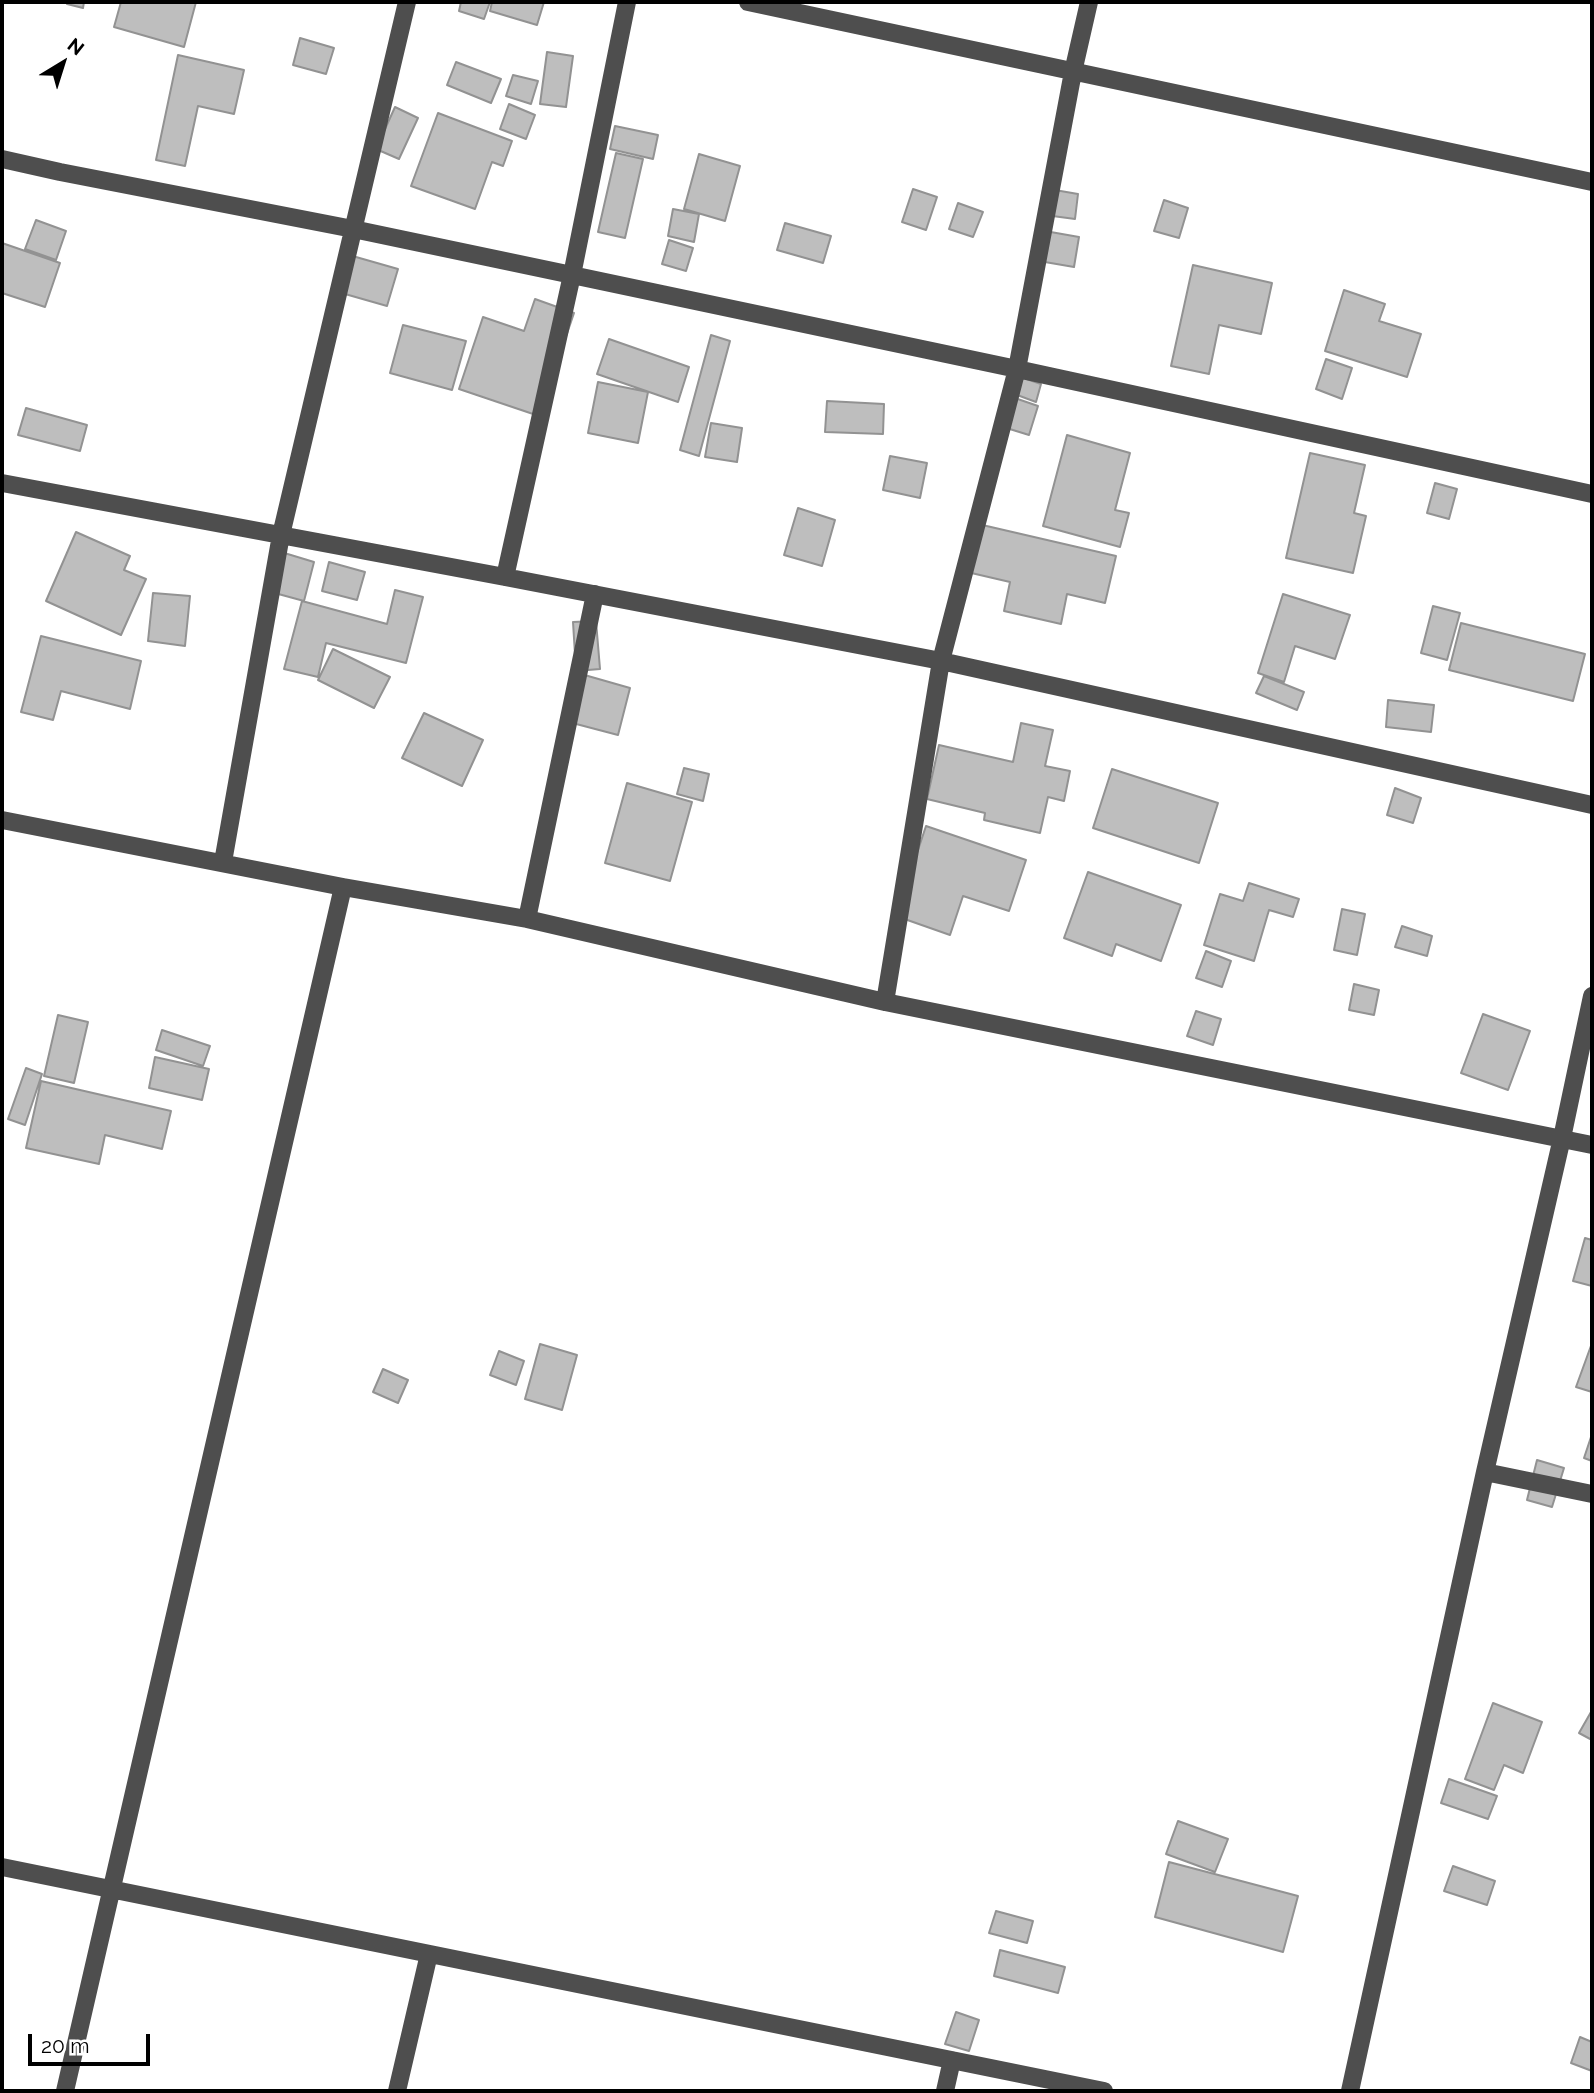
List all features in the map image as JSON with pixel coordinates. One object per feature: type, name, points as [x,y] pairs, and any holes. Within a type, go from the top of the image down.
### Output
[{"type":"street","points":[[223,862],[281,535],[407,2]]},
{"type":"street","points":[[505,577],[572,275],[627,2]]},
{"type":"street","points":[[748,2],[1592,182]]},
{"type":"street","points":[[885,1002],[940,661],[1017,369],[1073,72],[1089,2]]},
{"type":"street","points":[[2,159],[572,275],[1592,494]]},
{"type":"street","points":[[2,483],[940,661],[1592,805]]},
{"type":"street","points":[[527,919],[595,594]]},
{"type":"street","points":[[2,820],[343,887],[527,919],[885,1002],[1592,1145]]},
{"type":"street","points":[[65,2091],[343,887]]},
{"type":"street","points":[[1350,2091],[1592,996]]},
{"type":"street","points":[[1485,1472],[1592,1494]]},
{"type":"street","points":[[2,1867],[1104,2091]]},
{"type":"street","points":[[397,2091],[429,1954]]},
{"type":"street","points":[[945,2091],[952,2060]]},
{"type":"building","points":[[84,2],[83,8],[67,4]]},
{"type":"building","points":[[121,2],[196,2],[184,47],[114,27]]},
{"type":"building","points":[[461,2],[490,2],[484,19],[459,11]]},
{"type":"building","points":[[492,2],[544,2],[537,25],[490,11]]},
{"type":"building","points":[[300,38],[334,48],[326,74],[293,65]]},
{"type":"building","points":[[547,52],[573,56],[566,107],[540,104]]},
{"type":"building","points":[[178,55],[244,70],[234,114],[198,106],[185,166],[156,160]]},
{"type":"building","points":[[456,62],[501,79],[491,103],[447,85]]},
{"type":"building","points":[[513,75],[538,81],[531,104],[506,96]]},
{"type":"building","points":[[509,104],[535,115],[526,139],[500,129]]},
{"type":"building","points":[[395,107],[418,118],[399,159],[376,149]]},
{"type":"building","points":[[438,113],[512,141],[503,166],[492,162],[475,209],[411,186]]},
{"type":"building","points":[[615,126],[658,135],[653,159],[610,149]]},
{"type":"building","points":[[616,153],[643,159],[625,238],[598,232]]},
{"type":"building","points":[[699,154],[740,166],[725,221],[684,209]]},
{"type":"building","points":[[913,189],[937,197],[926,230],[902,222]]},
{"type":"building","points":[[1049,189],[1078,194],[1075,219],[1045,215]]},
{"type":"building","points":[[1164,200],[1188,208],[1179,238],[1154,231]]},
{"type":"building","points":[[958,203],[983,212],[973,237],[949,229]]},
{"type":"building","points":[[673,209],[699,214],[694,242],[668,236]]},
{"type":"building","points":[[36,220],[66,231],[56,260],[25,249]]},
{"type":"building","points":[[785,223],[831,236],[823,263],[777,250]]},
{"type":"building","points":[[1045,231],[1079,237],[1074,267],[1039,261]]},
{"type":"building","points":[[669,240],[693,248],[686,271],[662,264]]},
{"type":"building","points":[[2,243],[60,263],[45,307],[2,293]]},
{"type":"building","points":[[349,255],[398,269],[387,306],[338,292]]},
{"type":"building","points":[[1193,265],[1272,283],[1261,334],[1219,325],[1209,374],[1171,366]]},
{"type":"building","points":[[1344,290],[1385,304],[1379,321],[1421,334],[1407,377],[1325,351]]},
{"type":"building","points":[[535,299],[574,313],[539,416],[459,389],[483,317],[524,331]]},
{"type":"building","points":[[403,325],[466,341],[452,390],[390,373]]},
{"type":"building","points":[[711,335],[730,341],[699,456],[680,450]]},
{"type":"building","points":[[609,339],[689,367],[678,402],[597,374]]},
{"type":"building","points":[[1326,359],[1352,368],[1342,399],[1316,389]]},
{"type":"building","points":[[1015,375],[1041,384],[1036,402],[1009,392]]},
{"type":"building","points":[[598,382],[648,392],[638,443],[588,433]]},
{"type":"building","points":[[1009,396],[1038,406],[1029,435],[1000,426]]},
{"type":"building","points":[[827,401],[884,404],[883,434],[825,432]]},
{"type":"building","points":[[26,408],[87,425],[80,451],[18,435]]},
{"type":"building","points":[[711,423],[742,428],[737,462],[705,457]]},
{"type":"building","points":[[1067,435],[1130,453],[1115,510],[1129,513],[1120,547],[1043,526]]},
{"type":"building","points":[[1310,453],[1365,465],[1354,513],[1366,516],[1353,573],[1286,558]]},
{"type":"building","points":[[890,456],[927,463],[920,498],[883,490]]},
{"type":"building","points":[[1435,483],[1457,489],[1449,519],[1427,513]]},
{"type":"building","points":[[798,508],[835,520],[822,566],[784,555]]},
{"type":"building","points":[[978,524],[1116,556],[1105,603],[1067,594],[1061,624],[1004,611],[1010,582],[967,572]]},
{"type":"building","points":[[76,532],[130,556],[124,570],[146,579],[121,635],[46,601]]},
{"type":"building","points":[[281,552],[314,562],[304,601],[271,592]]},
{"type":"building","points":[[329,562],[365,572],[357,600],[322,591]]},
{"type":"building","points":[[395,590],[423,597],[406,663],[326,643],[318,677],[284,669],[302,601],[387,624]]},
{"type":"building","points":[[153,593],[190,596],[185,646],[148,641]]},
{"type":"building","points":[[1283,594],[1350,615],[1335,659],[1295,646],[1284,682],[1258,673]]},
{"type":"building","points":[[1433,606],[1460,613],[1447,660],[1421,653]]},
{"type":"building","points":[[596,621],[600,669],[576,671],[573,622]]},
{"type":"building","points":[[1461,623],[1585,654],[1573,701],[1449,670]]},
{"type":"building","points":[[41,636],[141,661],[130,709],[61,691],[53,720],[21,712]]},
{"type":"building","points":[[333,649],[390,677],[374,708],[318,680]]},
{"type":"building","points":[[574,672],[630,688],[618,735],[561,720]]},
{"type":"building","points":[[1264,676],[1304,692],[1297,710],[1256,693]]},
{"type":"building","points":[[1388,700],[1434,705],[1431,732],[1386,727]]},
{"type":"building","points":[[424,713],[483,740],[462,786],[402,758]]},
{"type":"building","points":[[1021,723],[1053,730],[1045,766],[1070,771],[1064,801],[1048,797],[1040,833],[984,820],[985,813],[927,799],[939,745],[1013,762]]},
{"type":"building","points":[[684,768],[709,774],[703,801],[677,794]]},
{"type":"building","points":[[1112,769],[1218,803],[1199,863],[1093,828]]},
{"type":"building","points":[[627,783],[692,802],[670,881],[605,863]]},
{"type":"building","points":[[1395,788],[1421,798],[1413,823],[1387,815]]},
{"type":"building","points":[[926,826],[1026,860],[1009,911],[963,896],[950,935],[896,916]]},
{"type":"building","points":[[1088,872],[1181,905],[1161,961],[1116,944],[1112,956],[1064,938]]},
{"type":"building","points":[[1249,883],[1299,899],[1293,917],[1269,910],[1254,961],[1204,945],[1220,894],[1243,901]]},
{"type":"building","points":[[1342,909],[1365,914],[1357,955],[1334,950]]},
{"type":"building","points":[[1402,926],[1432,936],[1427,956],[1395,947]]},
{"type":"building","points":[[1206,951],[1231,961],[1222,987],[1196,978]]},
{"type":"building","points":[[1354,984],[1379,990],[1374,1015],[1349,1010]]},
{"type":"building","points":[[1196,1011],[1221,1019],[1213,1045],[1187,1036]]},
{"type":"building","points":[[1483,1014],[1530,1031],[1508,1090],[1461,1073]]},
{"type":"building","points":[[58,1015],[88,1022],[74,1083],[44,1076]]},
{"type":"building","points":[[162,1030],[210,1046],[203,1066],[156,1050]]},
{"type":"building","points":[[155,1057],[209,1069],[202,1100],[149,1088]]},
{"type":"building","points":[[26,1068],[42,1074],[25,1125],[8,1119]]},
{"type":"building","points":[[41,1081],[171,1111],[162,1149],[105,1135],[99,1164],[26,1148]]},
{"type":"building","points":[[1585,1238],[1592,1240],[1592,1286],[1573,1281]]},
{"type":"building","points":[[1592,1343],[1592,1392],[1576,1387]]},
{"type":"building","points":[[540,1344],[577,1355],[562,1410],[525,1399]]},
{"type":"building","points":[[499,1351],[524,1361],[516,1385],[490,1375]]},
{"type":"building","points":[[383,1369],[408,1380],[398,1403],[373,1392]]},
{"type":"building","points":[[1592,1434],[1592,1461],[1584,1458]]},
{"type":"building","points":[[1537,1460],[1564,1468],[1552,1507],[1527,1500]]},
{"type":"building","points":[[1493,1703],[1542,1722],[1523,1773],[1504,1765],[1494,1790],[1465,1779]]},
{"type":"building","points":[[1592,1712],[1592,1740],[1579,1733]]},
{"type":"building","points":[[1449,1779],[1497,1796],[1488,1819],[1441,1803]]},
{"type":"building","points":[[1178,1821],[1228,1839],[1215,1872],[1166,1854]]},
{"type":"building","points":[[1169,1862],[1298,1896],[1283,1952],[1155,1917]]},
{"type":"building","points":[[1453,1866],[1495,1881],[1487,1905],[1444,1891]]},
{"type":"building","points":[[996,1911],[1033,1921],[1027,1943],[989,1933]]},
{"type":"building","points":[[1000,1950],[1065,1967],[1058,1993],[994,1976]]},
{"type":"building","points":[[956,2012],[979,2020],[969,2051],[945,2044]]},
{"type":"building","points":[[1580,2037],[1592,2042],[1592,2071],[1571,2063]]}]
